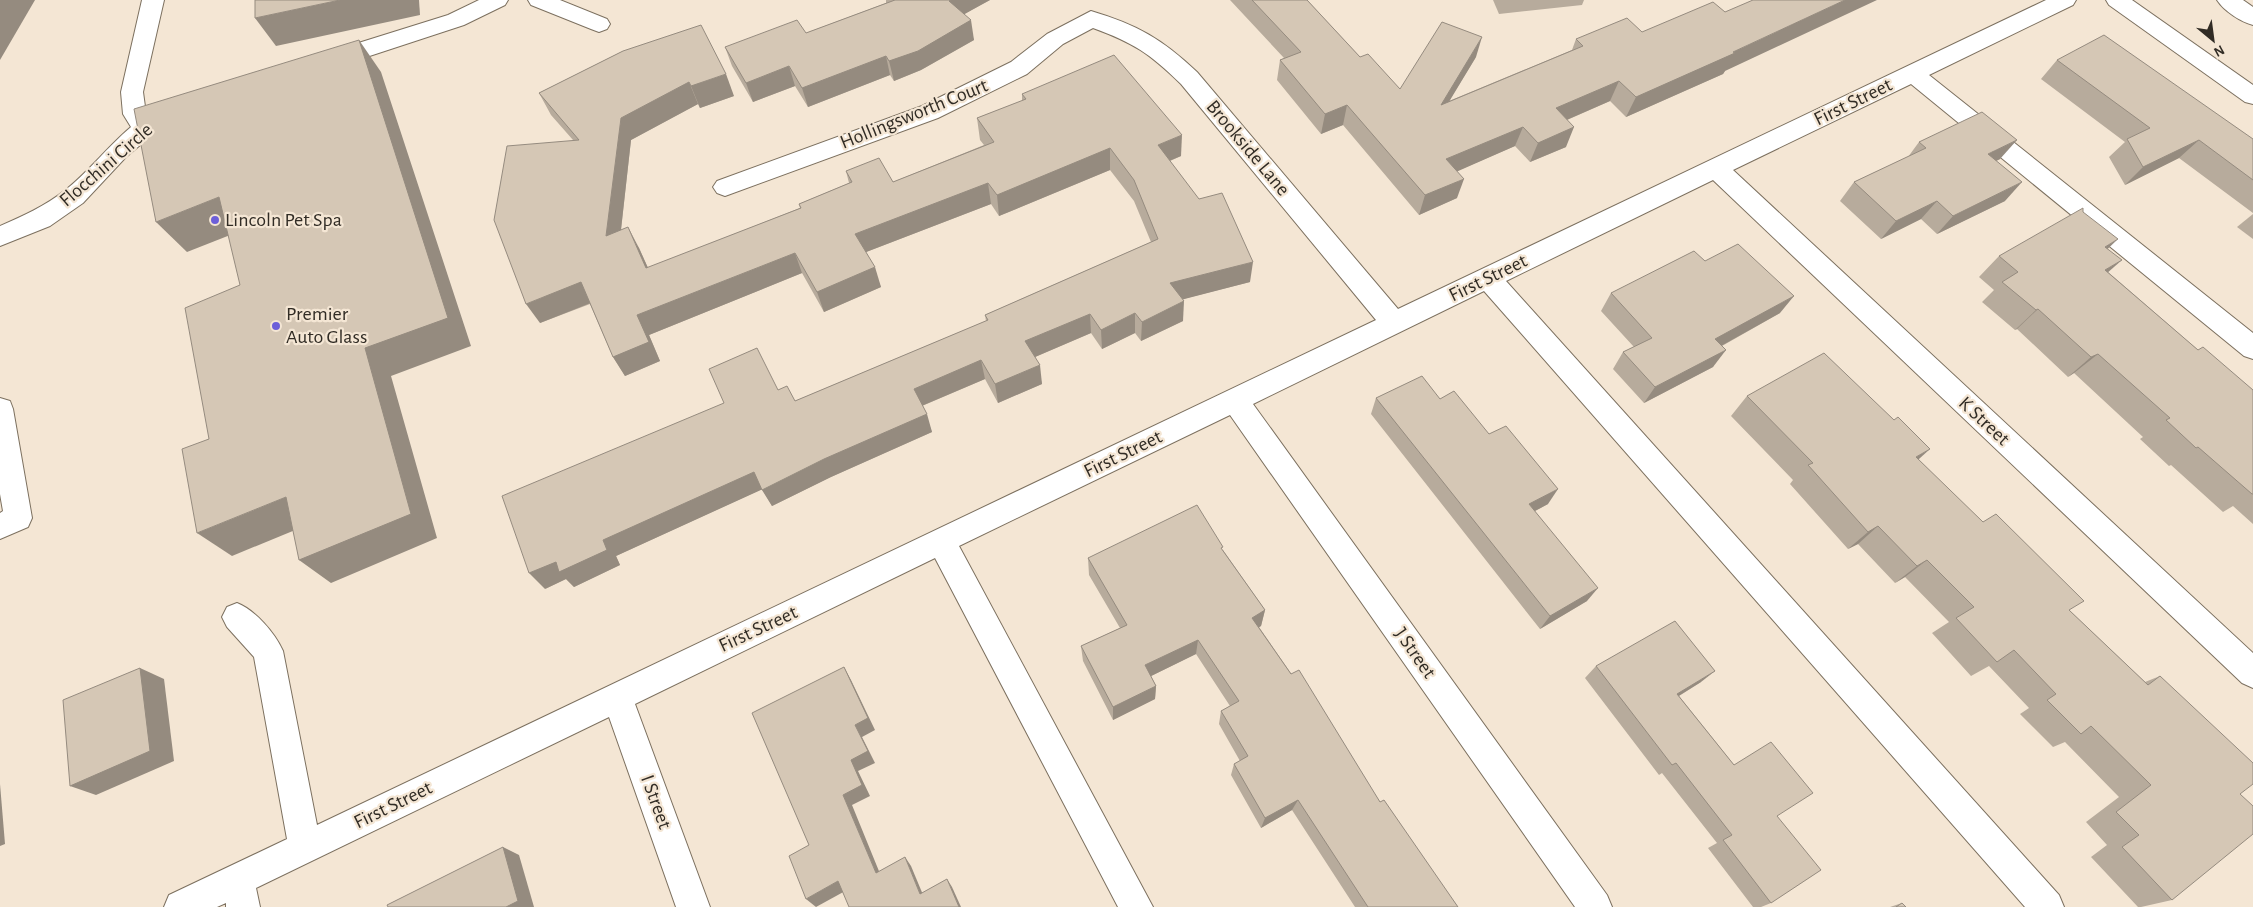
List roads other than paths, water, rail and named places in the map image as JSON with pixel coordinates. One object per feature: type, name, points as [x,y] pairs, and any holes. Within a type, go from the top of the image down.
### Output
[{"type":"street","points":[[144,128],[135,114],[132,92],[153,0]]},
{"type":"street","points":[[311,66],[456,20],[497,0]]},
{"type":"street","points":[[539,0],[599,24]]},
{"type":"street","name":"First Street","points":[[181,907],[241,893],[306,847],[2065,0]]},
{"type":"street","points":[[2117,0],[2253,96]]},
{"type":"street","points":[[2228,0],[2253,18]]},
{"type":"street","name":"Hollingsworth Court","points":[[725,187],[930,112],[982,88],[1018,68],[1093,10]]},
{"type":"street","name":"Brookside Lane","points":[[1093,10],[1162,52],[1190,78],[1394,323]]},
{"type":"street","points":[[1912,73],[2253,348]]},
{"type":"street","name":"Flocchini Circle","points":[[0,236],[41,219],[74,196],[118,151],[144,128],[190,106]]},
{"type":"street","name":"K Street","points":[[1715,168],[2253,673]]},
{"type":"street","points":[[1488,278],[2047,907]]},
{"type":"street","name":"J Street","points":[[1235,400],[1596,907]]},
{"type":"street","points":[[0,409],[18,518],[0,526]]},
{"type":"street","points":[[941,541],[1136,907]]},
{"type":"street","points":[[237,617],[268,651],[306,847]]},
{"type":"street","name":"I Street","points":[[617,697],[694,907]]},
{"type":"place","name":"Lincoln Pet Spa","points":[[215,220]]},
{"type":"place","name":"Premier Auto Glass","points":[[276,326]]}]
